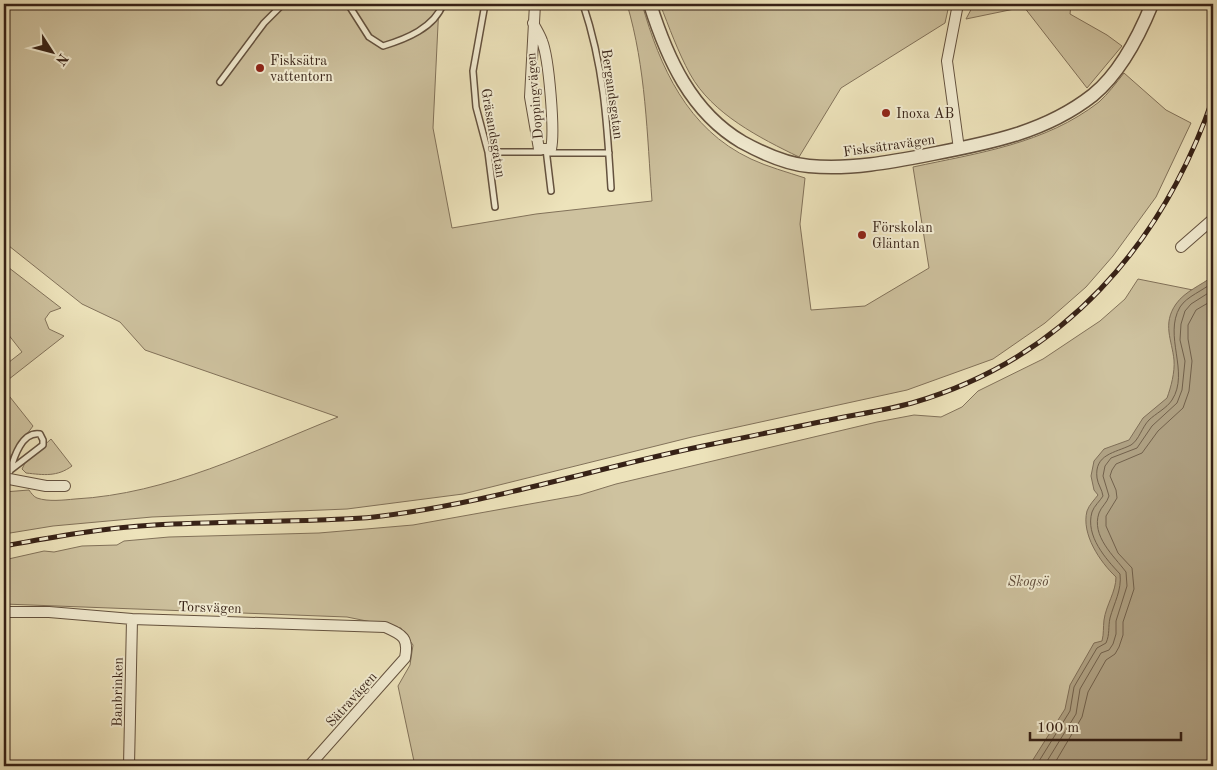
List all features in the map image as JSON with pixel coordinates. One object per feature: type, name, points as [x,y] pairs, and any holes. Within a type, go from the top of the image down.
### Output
[{"type":"street","name":"Doppingvägen","points":[[533,24],[543,42],[554,136],[551,150],[546,151],[540,150],[530,97],[533,24],[535,4]]},
{"type":"street","name":"Fisksätravägen","points":[[650,4],[672,64],[692,96],[714,122],[740,141],[758,151],[807,166],[834,168],[893,162],[960,149],[1005,139],[1040,127],[1083,102],[1105,82],[1130,50],[1152,4]]},
{"type":"street","points":[[958,4],[947,61],[960,149]]},
{"type":"street","points":[[1181,247],[1213,219]]},
{"type":"street","points":[[6,475],[46,486],[65,486]]},
{"type":"street","name":"Torsvägen","points":[[4,612],[49,612],[132,619],[385,627],[402,634],[408,646]]},
{"type":"street","name":"Banbrinken","points":[[129,766],[132,619]]},
{"type":"street","name":"Sätravägen","points":[[309,766],[405,658],[408,646]]},
{"type":"lane","points":[[220,82],[264,23],[283,4]]},
{"type":"lane","points":[[348,4],[369,37],[383,46],[409,38],[438,16],[442,4]]},
{"type":"lane","name":"Gräsandsgatan","points":[[485,4],[473,70],[476,108],[488,152],[495,207]]},
{"type":"lane","name":"Bergandsgatan","points":[[583,4],[594,36],[604,87],[611,188]]},
{"type":"lane","points":[[546,151],[551,191]]},
{"type":"lane","points":[[488,152],[609,153]]},
{"type":"lane","points":[[34,433],[40,434],[43,440],[42,445],[6,475],[14,456],[28,436],[34,433]]},
{"type":"green space","points":[[4,4],[439,4],[433,128],[452,228],[536,214],[652,201],[642,77],[627,4],[642,4],[649,28],[668,73],[679,94],[693,113],[710,131],[729,146],[751,159],[805,178],[800,224],[811,310],[865,306],[929,268],[913,167],[1010,145],[1056,128],[1099,102],[1124,73],[1166,110],[1191,123],[1156,197],[1113,256],[1086,287],[1045,323],[993,359],[907,390],[692,437],[463,494],[347,509],[152,517],[53,526],[4,534],[4,492],[29,490],[37,498],[56,500],[110,495],[143,489],[210,469],[338,417],[145,350],[120,322],[82,304],[4,242]]},
{"type":"green space","points":[[660,4],[949,5],[945,23],[841,88],[799,157],[769,142],[738,123],[724,113],[699,88],[690,74]]},
{"type":"green space","points":[[974,4],[1071,4],[1070,14],[1107,35],[1122,46],[1087,88],[1024,7],[966,19]]},
{"type":"green space","points":[[4,264],[61,308],[50,312],[45,319],[49,329],[64,336],[4,383],[4,366],[22,352],[4,329]]},
{"type":"green space","name":"Skogsö","points":[[1138,279],[1213,294],[1213,766],[415,766],[398,686],[410,665],[413,645],[401,628],[347,617],[4,604],[4,560],[44,551],[54,552],[82,546],[117,545],[124,541],[169,537],[319,533],[413,525],[580,495],[616,484],[877,422],[914,415],[941,417],[962,407],[978,391],[1043,359],[1100,321],[1125,299]]},
{"type":"green space","points":[[6,392],[33,426],[4,465],[4,395]]},
{"type":"green space","points":[[51,439],[72,466],[56,474],[26,473],[22,469],[25,463]]},
{"type":"water","points":[[1213,276],[1213,766],[1029,766],[1065,709],[1070,685],[1094,643],[1102,641],[1105,614],[1116,583],[1116,577],[1104,564],[1093,547],[1087,529],[1087,511],[1098,495],[1094,490],[1091,476],[1094,461],[1104,449],[1129,440],[1143,418],[1167,398],[1174,369],[1169,332],[1172,311],[1184,295]]},
{"type":"railway","points":[[4,546],[78,533],[135,526],[353,519],[457,504],[662,455],[912,403],[967,383],[1016,357],[1061,326],[1101,289],[1136,247],[1166,201],[1192,151],[1213,98]]},
{"type":"place","name":"Fisksätra vattentorn","points":[[260,68]]},
{"type":"place","name":"Inoxa AB","points":[[886,113]]},
{"type":"place","name":"Förskolan Gläntan","points":[[862,235]]}]
